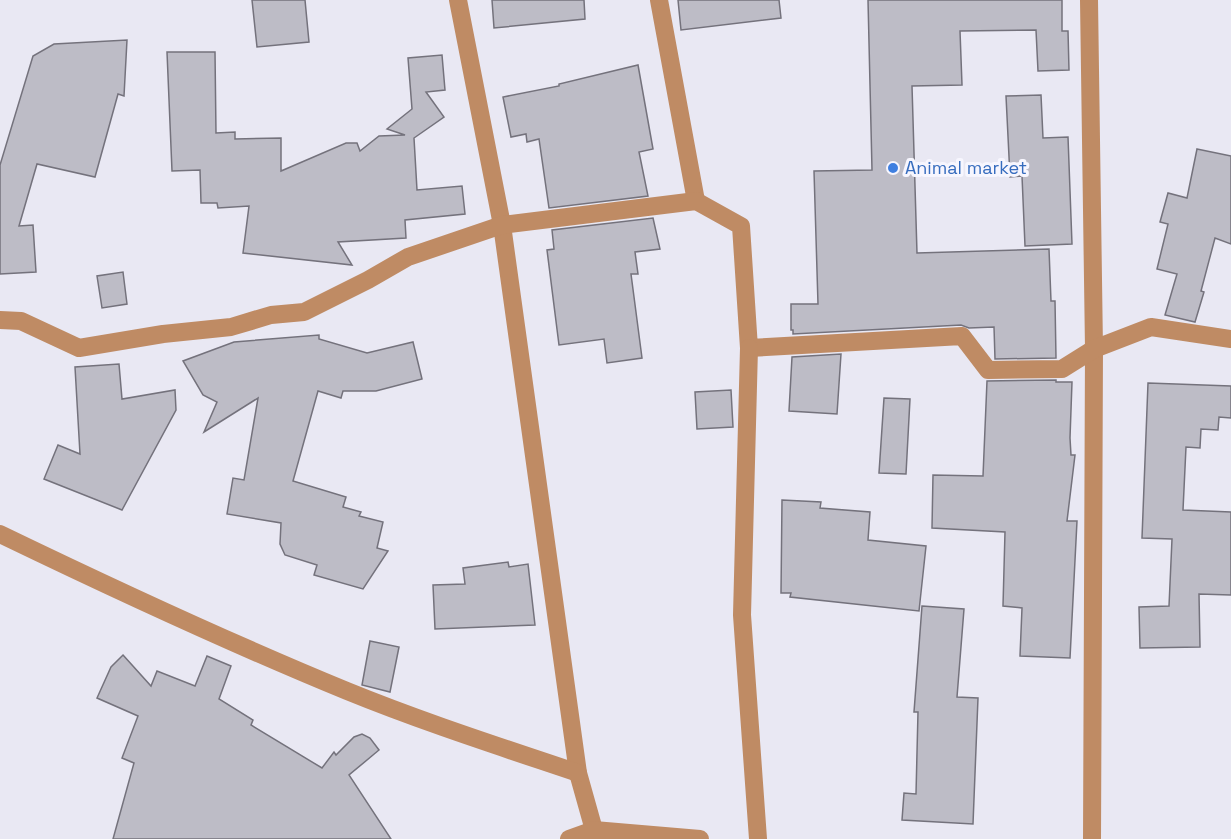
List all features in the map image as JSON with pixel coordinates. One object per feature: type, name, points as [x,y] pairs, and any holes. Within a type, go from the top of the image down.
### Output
[{"type":"street","points":[[458,0],[502,225],[578,773],[594,830]]},
{"type":"street","points":[[659,0],[696,201]]},
{"type":"street","points":[[1089,0],[1094,349],[1092,839]]},
{"type":"street","points":[[0,320],[21,321],[79,348],[163,334],[231,327],[271,315],[304,312],[408,257],[502,225],[696,201],[741,226],[749,348],[742,615],[758,839]]},
{"type":"street","points":[[749,348],[962,336],[988,370],[1062,369],[1094,349],[1151,327],[1231,339]]},
{"type":"street","points":[[0,534],[123,594],[348,691],[425,721],[578,773]]},
{"type":"street","points":[[569,839],[594,830],[700,839]]},
{"type":"building","points":[[252,0],[305,0],[309,42],[257,47]]},
{"type":"building","points":[[492,0],[584,0],[585,19],[494,28]]},
{"type":"building","points":[[678,0],[779,0],[781,18],[681,30]]},
{"type":"building","points":[[868,0],[1062,0],[1062,31],[1068,31],[1069,70],[1038,71],[1036,30],[960,31],[962,85],[912,86],[917,253],[1049,249],[1051,301],[1055,301],[1056,358],[995,359],[994,327],[969,328],[961,325],[793,334],[791,304],[818,304],[814,171],[872,170]]},
{"type":"building","points":[[127,40],[124,96],[118,94],[95,177],[37,164],[19,226],[33,225],[36,272],[0,274],[0,165],[33,56],[54,44]]},
{"type":"building","points":[[167,52],[215,52],[216,133],[235,132],[235,139],[281,138],[281,171],[346,143],[357,143],[360,151],[379,136],[405,135],[387,129],[412,109],[408,58],[442,55],[445,90],[426,92],[444,117],[414,138],[417,190],[462,186],[465,214],[405,220],[406,238],[338,242],[352,265],[243,253],[249,206],[218,208],[217,203],[201,203],[200,170],[172,171]]},
{"type":"building","points":[[638,65],[653,149],[639,152],[648,196],[549,208],[539,139],[527,142],[526,134],[511,137],[503,97],[559,86],[559,84]]},
{"type":"building","points":[[1041,95],[1043,138],[1068,137],[1072,244],[1025,246],[1022,176],[1010,177],[1006,96]]},
{"type":"building","points":[[1197,149],[1231,156],[1231,244],[1215,238],[1201,291],[1204,292],[1195,322],[1165,315],[1177,274],[1157,269],[1168,224],[1160,222],[1168,193],[1187,198]]},
{"type":"building","points":[[653,218],[660,249],[635,252],[638,274],[631,274],[642,358],[607,363],[604,339],[559,345],[547,250],[554,249],[552,230]]},
{"type":"building","points":[[123,272],[127,304],[102,308],[97,276]]},
{"type":"building","points":[[319,335],[319,339],[367,353],[413,342],[422,379],[376,391],[343,391],[341,398],[318,391],[293,481],[346,497],[343,507],[361,512],[359,516],[383,522],[377,548],[388,551],[363,589],[314,575],[317,565],[285,555],[280,544],[281,523],[227,514],[233,478],[244,480],[258,398],[204,432],[217,402],[203,395],[183,361],[234,342]]},
{"type":"building","points":[[841,354],[837,414],[789,411],[792,357]]},
{"type":"building","points":[[119,364],[122,399],[175,390],[176,410],[122,510],[44,479],[58,445],[80,454],[75,367]]},
{"type":"building","points":[[1056,380],[1056,382],[1072,382],[1070,438],[1071,455],[1075,455],[1067,521],[1077,521],[1070,658],[1020,656],[1022,608],[1003,606],[1005,532],[932,528],[933,475],[983,476],[987,381]]},
{"type":"building","points":[[1148,383],[1231,386],[1231,418],[1219,417],[1218,430],[1201,429],[1200,448],[1186,447],[1183,510],[1231,512],[1231,595],[1199,594],[1200,647],[1140,648],[1139,607],[1169,606],[1172,539],[1142,538]]},
{"type":"building","points":[[731,390],[733,427],[697,429],[695,392]]},
{"type":"building","points":[[884,398],[910,399],[906,474],[879,473]]},
{"type":"building","points":[[782,500],[821,502],[820,508],[870,512],[868,540],[926,546],[919,611],[790,597],[791,593],[781,593]]},
{"type":"building","points":[[508,562],[509,567],[528,564],[535,625],[435,629],[433,585],[465,584],[463,568]]},
{"type":"building","points":[[922,606],[964,609],[957,697],[978,698],[973,824],[902,820],[904,793],[916,794],[918,712],[914,712]]},
{"type":"building","points":[[370,641],[399,647],[390,692],[362,685]]},
{"type":"building","points":[[123,655],[151,686],[157,671],[195,686],[207,656],[231,666],[219,699],[253,720],[251,725],[322,768],[334,752],[336,755],[354,737],[362,734],[370,738],[379,750],[349,775],[391,839],[113,839],[134,763],[122,758],[138,716],[97,698],[111,667]]},
{"type":"place","name":"Animal market","points":[[893,168]]}]
